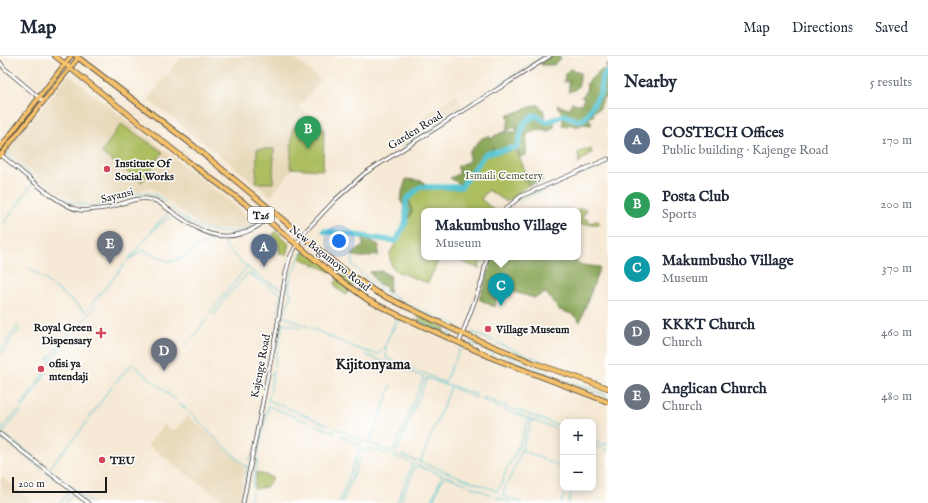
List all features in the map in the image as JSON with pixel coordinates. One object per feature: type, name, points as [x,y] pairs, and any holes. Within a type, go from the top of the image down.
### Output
[{"type":"highway","name":"New Bagamoyo Road","points":[[55,56],[186,160],[266,219],[335,276],[368,300],[459,343],[528,372],[608,402]]},
{"type":"highway","name":"New Bagamoyo Road","points":[[77,57],[194,146],[347,272],[376,292],[463,334],[534,363],[608,388]]},
{"type":"main road","points":[[0,148],[71,56]]},
{"type":"main road","points":[[0,155],[77,57]]},
{"type":"street","name":"Garden Road","points":[[302,235],[335,200],[365,173],[550,56]]},
{"type":"street","points":[[0,62],[4,68],[42,101]]},
{"type":"street","name":"Sayansi","points":[[0,155],[59,200],[78,210],[88,211],[108,208],[136,199],[153,200],[160,202],[170,211],[202,231],[221,236],[246,232],[258,227],[266,219]]},
{"type":"street","points":[[507,208],[521,196],[608,159]]},
{"type":"street","name":"Kajenge Road","points":[[243,503],[277,328],[286,272],[302,235]]},
{"type":"street","points":[[459,343],[482,281],[486,260]]},
{"type":"street","points":[[0,434],[88,503]]},
{"type":"shaded area","points":[[182,56],[291,56],[321,80],[299,107],[325,128],[271,196],[148,99]]},
{"type":"shaded area","name":"Institute Of Social Works","points":[[69,75],[254,221],[246,229],[207,229],[198,224],[150,187],[100,204],[89,205],[78,203],[48,186],[5,151]]},
{"type":"shaded area","points":[[456,94],[463,106],[430,128],[422,117]]},
{"type":"shaded area","points":[[188,417],[227,448],[245,467],[240,503],[226,503],[148,445],[164,424],[170,430],[175,429]]},
{"type":"shaded area","points":[[2,477],[34,503],[0,503],[0,479]]},
{"type":"green space","points":[[551,56],[560,56],[561,58],[554,65],[540,64]]},
{"type":"green space","points":[[606,63],[608,63],[608,100],[606,96],[603,98],[600,108],[593,112],[594,115],[588,119],[591,121],[591,125],[562,125],[564,116],[557,105],[569,109],[572,102],[577,104],[582,103],[584,98],[581,97],[586,92],[587,83],[600,70],[606,70]]},
{"type":"green space","points":[[570,69],[580,73],[580,77],[579,85],[573,91],[569,92],[569,81],[564,82],[565,74]]},
{"type":"green space","points":[[538,104],[543,109],[546,123],[554,121],[554,127],[549,131],[539,129],[527,134],[526,155],[520,157],[517,150],[495,153],[493,147],[491,155],[486,155],[463,186],[450,178],[459,174],[457,167],[469,161],[469,152],[482,138],[489,136],[492,139],[494,136],[503,132],[516,132],[517,126],[506,131],[509,119],[507,116]]},
{"type":"green space","points":[[121,124],[163,152],[142,182],[101,153]]},
{"type":"green space","points":[[293,127],[324,129],[323,170],[290,168]]},
{"type":"green space","points":[[257,149],[274,149],[273,183],[256,183]]},
{"type":"green space","points":[[585,149],[591,149],[592,153],[589,153],[588,157],[581,160],[579,164],[578,153]]},
{"type":"green space","name":"Ismaili Cemetery","points":[[516,150],[531,183],[507,202],[488,190],[481,199],[492,208],[421,208],[421,260],[439,260],[428,283],[398,272],[392,267],[389,255],[412,212],[409,200],[421,189],[461,189],[486,155]]},
{"type":"green space","points":[[533,174],[541,176],[542,180],[539,184],[534,183],[530,185],[524,180],[525,176]]},
{"type":"green space","points":[[406,179],[423,181],[426,189],[421,189],[409,200],[412,212],[409,217],[400,199]]},
{"type":"green space","points":[[581,209],[586,209],[586,212],[582,217],[590,223],[597,220],[600,224],[581,224]]},
{"type":"green space","points":[[276,231],[289,244],[286,255],[280,254],[278,243],[272,235]]},
{"type":"green space","points":[[363,237],[379,245],[378,256],[375,254],[364,257],[352,255],[363,246]]},
{"type":"green space","points":[[305,249],[327,263],[333,270],[331,272],[300,258]]},
{"type":"green space","points":[[459,260],[480,260],[479,269]]},
{"type":"green space","points":[[490,260],[574,260],[582,265],[600,267],[580,322],[572,314],[559,310],[546,293],[534,298],[507,290],[498,295],[494,307],[479,299],[490,269]]},
{"type":"green space","points":[[381,271],[391,276],[389,287],[390,292],[387,292],[386,287],[378,284],[370,272]]},
{"type":"green space","points":[[340,275],[345,276],[354,284],[346,295],[336,288],[335,283]]},
{"type":"green space","points":[[418,315],[445,329],[440,332],[430,329],[429,326],[419,321]]},
{"type":"green space","points":[[257,472],[273,478],[266,487],[254,489]]},
{"type":"waterway","points":[[467,105],[544,56]]},
{"type":"waterway","points":[[324,231],[396,241],[406,222],[406,200],[420,187],[461,187],[485,154],[517,147],[524,123],[535,115],[547,122],[564,115],[578,121],[585,118],[601,92],[602,78],[608,71]]},
{"type":"waterway","points":[[431,129],[463,108]]},
{"type":"waterway","points":[[404,146],[427,132]]},
{"type":"waterway","points":[[5,152],[25,171],[49,190],[62,198],[75,203],[89,206],[102,204],[133,194],[152,194],[161,198],[179,215],[192,224],[213,231],[223,232],[234,232],[244,229],[263,219]]},
{"type":"waterway","points":[[518,203],[526,197],[608,163]]},
{"type":"waterway","points":[[4,223],[33,183]]},
{"type":"waterway","points":[[127,261],[158,223],[170,211]]},
{"type":"waterway","points":[[152,232],[173,215]]},
{"type":"waterway","points":[[192,228],[197,231]]},
{"type":"waterway","points":[[199,233],[213,237],[216,240]]},
{"type":"waterway","points":[[289,234],[295,241]]},
{"type":"waterway","points":[[131,258],[143,250],[169,262],[182,258],[204,244],[216,240]]},
{"type":"waterway","points":[[225,240],[225,246],[244,265],[266,281],[282,289]]},
{"type":"waterway","points":[[302,252],[291,275],[289,288],[291,295],[283,316],[361,350],[378,354],[384,349],[396,319]]},
{"type":"waterway","points":[[353,257],[352,264],[374,284],[400,300],[428,314],[456,325]]},
{"type":"waterway","points":[[88,309],[125,264]]},
{"type":"waterway","points":[[210,312],[247,267]]},
{"type":"waterway","points":[[30,268],[86,312]]},
{"type":"waterway","points":[[214,315],[223,301],[248,273],[281,294],[278,311]]},
{"type":"waterway","points":[[82,322],[96,306]]},
{"type":"waterway","points":[[192,338],[208,318]]},
{"type":"waterway","points":[[391,332],[400,319]]},
{"type":"waterway","points":[[423,321],[422,323],[452,335]]},
{"type":"waterway","points":[[64,343],[82,323]]},
{"type":"waterway","points":[[274,366],[283,323],[301,328]]},
{"type":"waterway","points":[[5,343],[18,326]]},
{"type":"waterway","points":[[13,337],[20,329]]},
{"type":"waterway","points":[[47,361],[71,330]]},
{"type":"waterway","points":[[472,332],[516,351],[598,382]]},
{"type":"waterway","points":[[0,355],[11,340]]},
{"type":"waterway","points":[[184,347],[188,342]]},
{"type":"waterway","points":[[468,342],[487,350],[493,355]]},
{"type":"waterway","points":[[386,345],[386,358],[414,369]]},
{"type":"waterway","points":[[49,364],[62,346]]},
{"type":"waterway","points":[[455,360],[461,346]]},
{"type":"waterway","points":[[487,350],[494,352]]},
{"type":"waterway","points":[[499,353],[527,365]]},
{"type":"waterway","points":[[366,355],[395,366]]},
{"type":"waterway","points":[[417,370],[445,383],[453,363]]},
{"type":"waterway","points":[[115,383],[132,364],[176,400]]},
{"type":"waterway","points":[[391,386],[370,443],[393,452],[424,377],[399,367]]},
{"type":"waterway","points":[[534,368],[556,376]]},
{"type":"waterway","points":[[35,386],[46,370]]},
{"type":"waterway","points":[[37,387],[47,371]]},
{"type":"waterway","points":[[270,393],[273,371]]},
{"type":"waterway","points":[[396,453],[427,378],[451,387],[420,462]]},
{"type":"waterway","points":[[562,379],[608,396]]},
{"type":"waterway","points":[[450,385],[477,395]]},
{"type":"waterway","points":[[49,469],[83,427],[112,386]]},
{"type":"waterway","points":[[453,388],[476,398]]},
{"type":"waterway","points":[[20,407],[33,389]]},
{"type":"waterway","points":[[22,409],[35,390]]},
{"type":"waterway","points":[[268,401],[269,396]]},
{"type":"waterway","points":[[482,397],[508,407]]},
{"type":"waterway","points":[[480,399],[501,408]]},
{"type":"waterway","points":[[268,400],[328,425]]},
{"type":"waterway","points":[[180,404],[186,409]]},
{"type":"waterway","points":[[258,454],[268,406],[308,422]]},
{"type":"waterway","points":[[511,408],[560,426]]},
{"type":"waterway","points":[[504,409],[554,428]]},
{"type":"waterway","points":[[0,431],[18,410]]},
{"type":"waterway","points":[[2,433],[21,411]]},
{"type":"waterway","points":[[189,412],[247,468]]},
{"type":"waterway","points":[[401,455],[497,491],[518,448],[529,418]]},
{"type":"waterway","points":[[522,503],[504,496],[503,493],[517,462],[532,420]]},
{"type":"waterway","points":[[314,424],[335,433]]},
{"type":"waterway","points":[[334,428],[368,443]]},
{"type":"waterway","points":[[4,434],[46,466]]},
{"type":"waterway","points":[[339,503],[361,445],[340,435]]},
{"type":"waterway","points":[[0,437],[42,469]]},
{"type":"waterway","points":[[596,442],[608,444]]},
{"type":"waterway","points":[[596,446],[608,450]]},
{"type":"waterway","points":[[362,453],[369,448],[388,454]]},
{"type":"waterway","points":[[522,450],[560,467]]},
{"type":"waterway","points":[[393,455],[409,462]]},
{"type":"waterway","points":[[249,460],[251,456]]},
{"type":"waterway","points":[[342,503],[360,458]]},
{"type":"waterway","points":[[252,487],[258,459]]},
{"type":"waterway","points":[[397,503],[413,463]]},
{"type":"waterway","points":[[245,486],[247,465]]},
{"type":"waterway","points":[[400,503],[416,465]]},
{"type":"waterway","points":[[418,466],[442,475]]},
{"type":"waterway","points":[[51,471],[92,503]]},
{"type":"waterway","points":[[46,472],[56,480]]},
{"type":"waterway","points":[[431,503],[442,475]]},
{"type":"waterway","points":[[433,503],[439,486],[445,476],[467,484]]},
{"type":"waterway","points":[[470,486],[491,495]]},
{"type":"waterway","points":[[60,503],[70,491]]},
{"type":"waterway","points":[[561,503],[566,491]]},
{"type":"waterway","points":[[568,503],[572,491]]},
{"type":"waterway","points":[[250,503],[252,492]]},
{"type":"waterway","points":[[65,503],[74,493]]},
{"type":"waterway","points":[[496,497],[512,503]]},
{"type":"waterway","points":[[80,499],[85,503]]},
{"type":"place","name":"Posta Club","points":[[308,149]]},
{"type":"place","name":"Institute Of Social Works","points":[[107,169]]},
{"type":"place","name":"Anglican Church","points":[[110,264]]},
{"type":"place","name":"COSTECH Offices","points":[[264,267]]},
{"type":"place","name":"Makumbusho Village","points":[[501,306]]},
{"type":"place","name":"Village Museum","points":[[488,329]]},
{"type":"place","name":"Royal Green Dispensary","points":[[101,333]]},
{"type":"place","name":"ofisi ya mtendaji","points":[[41,369]]},
{"type":"place","name":"KKKT Church","points":[[164,371]]},
{"type":"place","name":"TEU","points":[[102,460]]},
{"type":"district","name":"Kijitonyama","points":[[373,364]]}]
